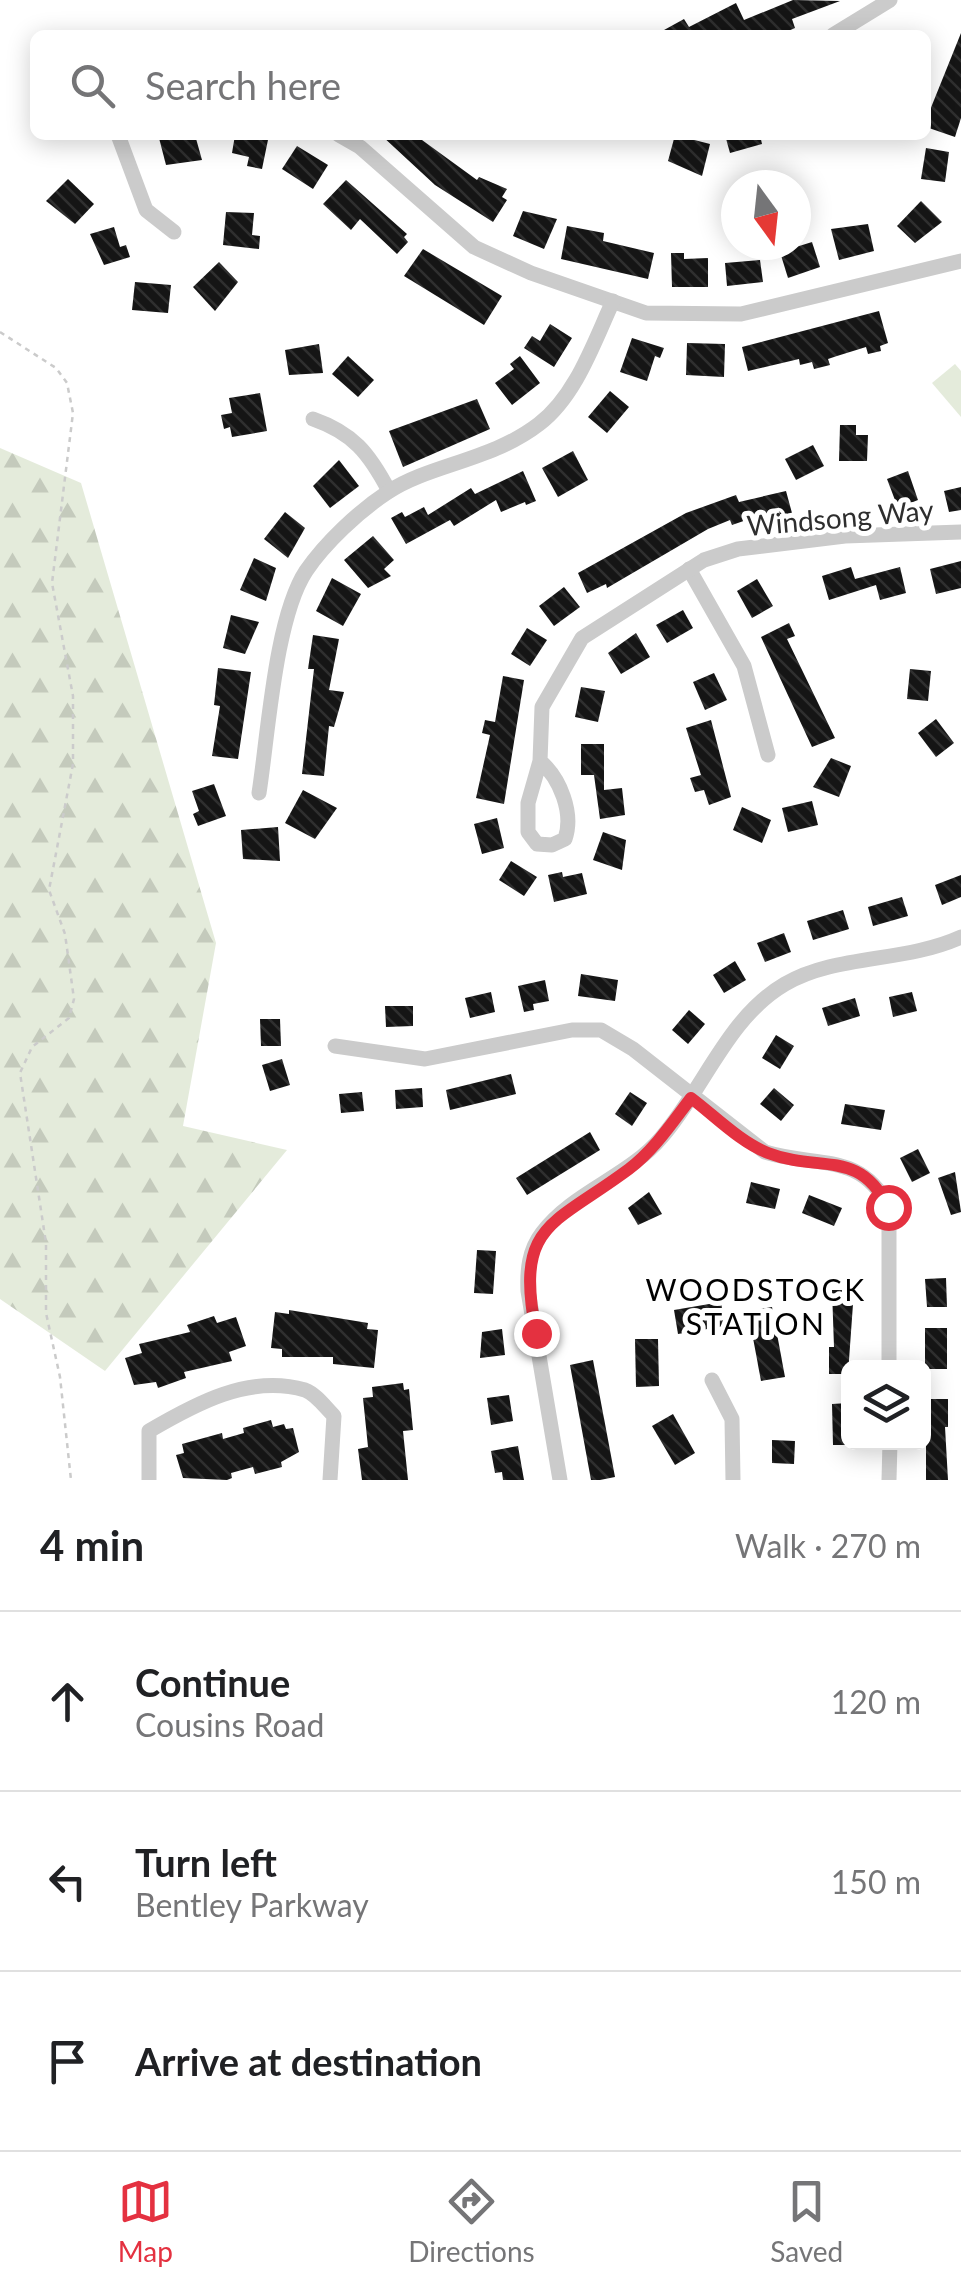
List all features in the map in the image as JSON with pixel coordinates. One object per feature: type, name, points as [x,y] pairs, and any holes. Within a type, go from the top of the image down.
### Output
[{"type":"street","points":[[840,30],[890,0]]},
{"type":"street","points":[[120,140],[146,210],[174,232]]},
{"type":"street","points":[[347,140],[474,247],[530,274],[646,313],[740,314],[961,261]]},
{"type":"street","points":[[259,793],[284,635],[305,573],[344,530],[389,491],[496,451],[542,422],[580,372],[613,302]]},
{"type":"street","points":[[312,419],[345,430],[376,467],[389,491]]},
{"type":"street","name":"Windsong Way","points":[[540,761],[555,780],[569,819],[565,839],[552,845],[538,844],[528,832],[528,804],[540,761],[542,707],[582,638],[704,560],[738,550],[845,536],[961,532]]},
{"type":"street","points":[[689,569],[744,666],[768,755]]},
{"type":"street","points":[[560,1480],[528,1291],[528,1266],[541,1234],[563,1212],[631,1167],[660,1139],[733,1032],[783,985],[822,968],[929,952],[961,936]]},
{"type":"street","points":[[335,1046],[425,1059],[572,1030],[601,1030],[633,1049],[764,1152],[849,1165],[877,1184],[888,1207],[889,1360]]},
{"type":"street","points":[[712,1380],[732,1418],[733,1480]]},
{"type":"street","points":[[149,1480],[148,1432],[200,1401],[255,1386],[308,1391],[334,1416],[330,1480]]},
{"type":"street","points":[[890,1450],[890,1480]]},
{"type":"path","points":[[0,332],[56,368],[66,383],[72,412],[52,583],[72,696],[73,764],[49,890],[64,934],[74,999],[69,1018],[32,1047],[20,1073],[46,1243],[47,1324],[60,1377],[71,1480]]},
{"type":"green space","points":[[955,364],[961,371],[961,417],[932,383]]},
{"type":"green space","points":[[0,448],[81,483],[216,943],[183,1126],[287,1150],[105,1371],[0,1299]]},
{"type":"building","points":[[793,0],[840,1],[792,19],[795,28],[790,30],[664,30],[684,19],[689,27],[736,3],[744,20]]},
{"type":"building","points":[[961,33],[961,118],[955,137],[931,129],[931,108]]},
{"type":"building","points":[[160,140],[196,140],[202,160],[166,165]]},
{"type":"building","points":[[234,140],[268,140],[262,169],[247,166],[249,157],[232,153]]},
{"type":"building","points":[[386,140],[422,140],[477,180],[479,177],[507,189],[502,197],[507,200],[493,222],[435,185]]},
{"type":"building","points":[[674,140],[710,144],[702,176],[668,161]]},
{"type":"building","points":[[726,140],[761,140],[762,144],[730,153]]},
{"type":"building","points":[[297,146],[328,165],[313,189],[282,169]]},
{"type":"building","points":[[926,148],[949,152],[945,182],[921,179]]},
{"type":"building","points":[[68,179],[94,204],[75,224],[46,201]]},
{"type":"building","points":[[346,180],[407,234],[404,237],[408,242],[397,254],[360,219],[351,230],[323,204]]},
{"type":"building","points":[[921,201],[942,222],[915,243],[897,226]]},
{"type":"building","points":[[523,211],[557,219],[544,249],[513,236]]},
{"type":"building","points":[[226,212],[254,213],[252,235],[260,236],[259,249],[223,245]]},
{"type":"building","points":[[868,224],[874,251],[839,260],[831,229]]},
{"type":"building","points":[[567,226],[604,233],[603,241],[654,253],[648,279],[561,259]]},
{"type":"building","points":[[114,227],[120,247],[126,245],[130,257],[104,265],[90,234]]},
{"type":"building","points":[[811,242],[820,267],[788,278],[782,260],[811,260]]},
{"type":"building","points":[[423,249],[502,296],[484,325],[404,276]]},
{"type":"building","points":[[671,253],[684,253],[684,259],[708,258],[708,287],[672,287]]},
{"type":"building","points":[[760,260],[763,282],[727,286],[725,263]]},
{"type":"building","points":[[219,262],[238,282],[215,311],[193,287]]},
{"type":"building","points":[[135,282],[171,285],[168,313],[132,310]]},
{"type":"building","points":[[879,311],[888,343],[880,346],[881,351],[868,354],[866,347],[828,359],[830,365],[814,369],[812,362],[800,365],[799,359],[748,371],[742,347]]},
{"type":"building","points":[[550,324],[572,338],[554,367],[524,348],[532,336],[540,341]]},
{"type":"building","points":[[632,338],[664,348],[660,358],[655,356],[647,381],[620,372]]},
{"type":"building","points":[[687,343],[725,344],[724,377],[686,375]]},
{"type":"building","points":[[319,344],[323,373],[289,375],[285,350]]},
{"type":"building","points":[[348,356],[374,380],[358,397],[332,374]]},
{"type":"building","points":[[520,356],[540,383],[512,405],[495,383],[514,369],[510,364]]},
{"type":"building","points":[[610,391],[629,407],[607,433],[588,417]]},
{"type":"building","points":[[260,393],[267,431],[232,437],[230,427],[224,429],[221,415],[232,413],[229,398]]},
{"type":"building","points":[[477,399],[490,429],[403,467],[389,431]]},
{"type":"building","points":[[840,425],[856,425],[856,435],[868,435],[867,461],[839,461]]},
{"type":"building","points":[[813,445],[824,466],[796,480],[785,459]]},
{"type":"building","points":[[573,451],[588,480],[558,497],[542,468]]},
{"type":"building","points":[[339,460],[359,486],[330,508],[313,486]]},
{"type":"building","points":[[523,471],[536,501],[526,505],[525,502],[501,512],[496,500],[454,526],[450,520],[406,544],[391,518],[402,512],[405,517],[424,507],[428,515],[471,488],[475,494]]},
{"type":"building","points":[[908,471],[918,500],[898,508],[887,479]]},
{"type":"building","points":[[961,487],[961,510],[949,512],[944,491]]},
{"type":"building","points":[[786,491],[792,513],[762,521],[761,515],[732,525],[730,520],[607,588],[606,584],[587,593],[578,573],[686,513],[736,495],[739,502]]},
{"type":"building","points":[[285,512],[305,528],[288,558],[264,539]]},
{"type":"building","points":[[373,536],[394,560],[384,569],[391,576],[368,588],[344,560]]},
{"type":"building","points":[[254,558],[276,568],[266,601],[240,590]]},
{"type":"building","points":[[961,561],[961,588],[936,594],[930,569]]},
{"type":"building","points":[[851,567],[855,579],[900,567],[906,593],[880,600],[876,585],[829,600],[822,576]]},
{"type":"building","points":[[332,578],[361,594],[343,626],[316,611]]},
{"type":"building","points":[[757,579],[773,606],[752,618],[737,591]]},
{"type":"building","points":[[564,587],[580,607],[554,626],[539,606]]},
{"type":"building","points":[[683,610],[693,628],[667,643],[656,625]]},
{"type":"building","points":[[231,615],[259,622],[245,654],[223,648]]},
{"type":"building","points":[[789,623],[795,636],[787,639],[835,738],[812,747],[761,637]]},
{"type":"building","points":[[527,628],[547,640],[530,666],[511,654]]},
{"type":"building","points":[[636,633],[650,657],[621,674],[608,653]]},
{"type":"building","points":[[313,635],[339,639],[329,690],[344,692],[334,727],[329,726],[324,776],[302,774],[314,669],[308,669]]},
{"type":"building","points":[[218,668],[251,672],[238,759],[212,756],[220,706],[214,705]]},
{"type":"building","points":[[910,669],[931,671],[928,701],[907,699]]},
{"type":"building","points":[[714,673],[727,700],[705,710],[693,682]]},
{"type":"building","points":[[503,676],[524,680],[504,804],[476,798],[490,735],[482,733],[485,720],[495,722]]},
{"type":"building","points":[[581,687],[605,691],[598,722],[575,717]]},
{"type":"building","points":[[936,719],[954,743],[936,757],[918,733]]},
{"type":"building","points":[[711,720],[731,797],[709,805],[704,790],[695,792],[690,778],[701,775],[686,728]]},
{"type":"building","points":[[581,744],[604,744],[604,790],[622,788],[625,815],[600,819],[594,775],[581,775]]},
{"type":"building","points":[[831,758],[851,766],[839,797],[813,787]]},
{"type":"building","points":[[214,784],[226,816],[198,826],[193,814],[199,811],[192,791]]},
{"type":"building","points":[[303,790],[337,808],[315,839],[285,823]]},
{"type":"building","points":[[812,801],[818,825],[788,832],[782,808]]},
{"type":"building","points":[[742,807],[771,820],[762,843],[733,830]]},
{"type":"building","points":[[497,818],[504,848],[482,854],[474,824]]},
{"type":"building","points":[[278,827],[280,861],[243,859],[241,830]]},
{"type":"building","points":[[603,832],[626,840],[622,870],[593,860]]},
{"type":"building","points":[[511,861],[537,877],[524,896],[499,880]]},
{"type":"building","points":[[562,872],[563,877],[582,873],[587,894],[554,902],[548,875]]},
{"type":"building","points":[[961,875],[961,897],[942,905],[935,885]]},
{"type":"building","points":[[902,897],[908,916],[873,926],[868,907]]},
{"type":"building","points":[[843,910],[849,929],[813,940],[807,921]]},
{"type":"building","points":[[784,933],[791,952],[765,962],[757,943]]},
{"type":"building","points":[[735,961],[746,980],[724,993],[713,975]]},
{"type":"building","points":[[581,974],[618,980],[615,1001],[578,996]]},
{"type":"building","points":[[545,980],[549,1001],[533,1004],[534,1010],[524,1012],[518,986]]},
{"type":"building","points":[[491,992],[495,1012],[470,1018],[465,998]]},
{"type":"building","points":[[912,992],[917,1011],[893,1017],[889,997]]},
{"type":"building","points":[[855,998],[860,1016],[828,1026],[822,1008]]},
{"type":"building","points":[[385,1006],[413,1006],[413,1026],[386,1027]]},
{"type":"building","points":[[689,1010],[705,1024],[688,1044],[672,1030]]},
{"type":"building","points":[[260,1019],[280,1019],[281,1046],[261,1046]]},
{"type":"building","points":[[776,1035],[794,1046],[780,1069],[762,1058]]},
{"type":"building","points":[[282,1059],[290,1085],[270,1091],[262,1065]]},
{"type":"building","points":[[511,1074],[516,1094],[450,1110],[446,1090]]},
{"type":"building","points":[[422,1088],[423,1107],[396,1109],[395,1090]]},
{"type":"building","points":[[774,1088],[794,1105],[781,1121],[760,1104]]},
{"type":"building","points":[[362,1092],[364,1111],[341,1113],[339,1094]]},
{"type":"building","points":[[630,1092],[647,1103],[632,1126],[615,1114]]},
{"type":"building","points":[[845,1104],[885,1110],[881,1130],[841,1124]]},
{"type":"building","points":[[590,1132],[600,1150],[527,1195],[516,1178]]},
{"type":"building","points":[[918,1149],[930,1173],[912,1182],[900,1158]]},
{"type":"building","points":[[955,1172],[961,1212],[951,1215],[938,1178]]},
{"type":"building","points":[[751,1182],[780,1189],[775,1209],[746,1203]]},
{"type":"building","points":[[649,1192],[662,1214],[638,1225],[628,1208]]},
{"type":"building","points":[[809,1195],[842,1208],[834,1226],[802,1213]]},
{"type":"building","points":[[477,1250],[496,1251],[493,1294],[474,1293]]},
{"type":"building","points":[[946,1278],[947,1307],[927,1307],[925,1279]]},
{"type":"building","points":[[832,1290],[854,1290],[849,1360],[841,1360],[841,1374],[829,1374],[829,1347],[834,1347]]},
{"type":"building","points":[[721,1302],[725,1326],[678,1334],[674,1310]]},
{"type":"building","points":[[772,1307],[785,1377],[761,1381],[748,1311]]},
{"type":"building","points":[[289,1310],[368,1323],[367,1329],[378,1330],[374,1368],[333,1364],[333,1357],[282,1357],[282,1349],[271,1348],[275,1312],[289,1314]]},
{"type":"building","points":[[214,1316],[217,1323],[236,1317],[246,1346],[229,1352],[232,1361],[184,1372],[186,1378],[158,1388],[156,1382],[134,1385],[125,1358],[142,1353],[139,1344],[190,1332],[187,1325]]},
{"type":"building","points":[[925,1328],[947,1328],[947,1369],[931,1369],[931,1360],[925,1360]]},
{"type":"building","points":[[502,1329],[505,1355],[480,1358],[482,1332]]},
{"type":"building","points":[[635,1339],[658,1339],[659,1386],[636,1387]]},
{"type":"building","points":[[593,1360],[615,1477],[600,1480],[591,1480],[570,1365]]},
{"type":"building","points":[[403,1383],[404,1390],[409,1389],[413,1430],[403,1431],[408,1480],[362,1480],[358,1449],[368,1447],[363,1398],[373,1397],[372,1387]]},
{"type":"building","points":[[509,1395],[513,1421],[491,1425],[487,1398]]},
{"type":"building","points":[[931,1399],[948,1399],[948,1480],[926,1480],[926,1450],[931,1450]]},
{"type":"building","points":[[841,1403],[841,1445],[833,1445],[832,1404]]},
{"type":"building","points":[[673,1414],[695,1453],[675,1465],[652,1426]]},
{"type":"building","points":[[271,1420],[273,1427],[284,1424],[286,1429],[293,1428],[299,1452],[281,1462],[282,1467],[255,1474],[253,1467],[231,1473],[232,1478],[227,1480],[183,1478],[176,1455],[184,1453],[182,1444],[222,1433],[223,1439]]},
{"type":"building","points":[[772,1440],[795,1441],[794,1464],[772,1463]]},
{"type":"building","points":[[518,1446],[524,1480],[503,1480],[502,1472],[495,1473],[491,1451]]},
{"type":"district","name":"WOODSTOCK STATION","points":[[756,1306]]},
{"type":"route","points":[[536,1333],[528,1266],[541,1234],[563,1212],[631,1167],[660,1139],[691,1098],[764,1152],[787,1159],[849,1165],[877,1184],[888,1207]]}]
